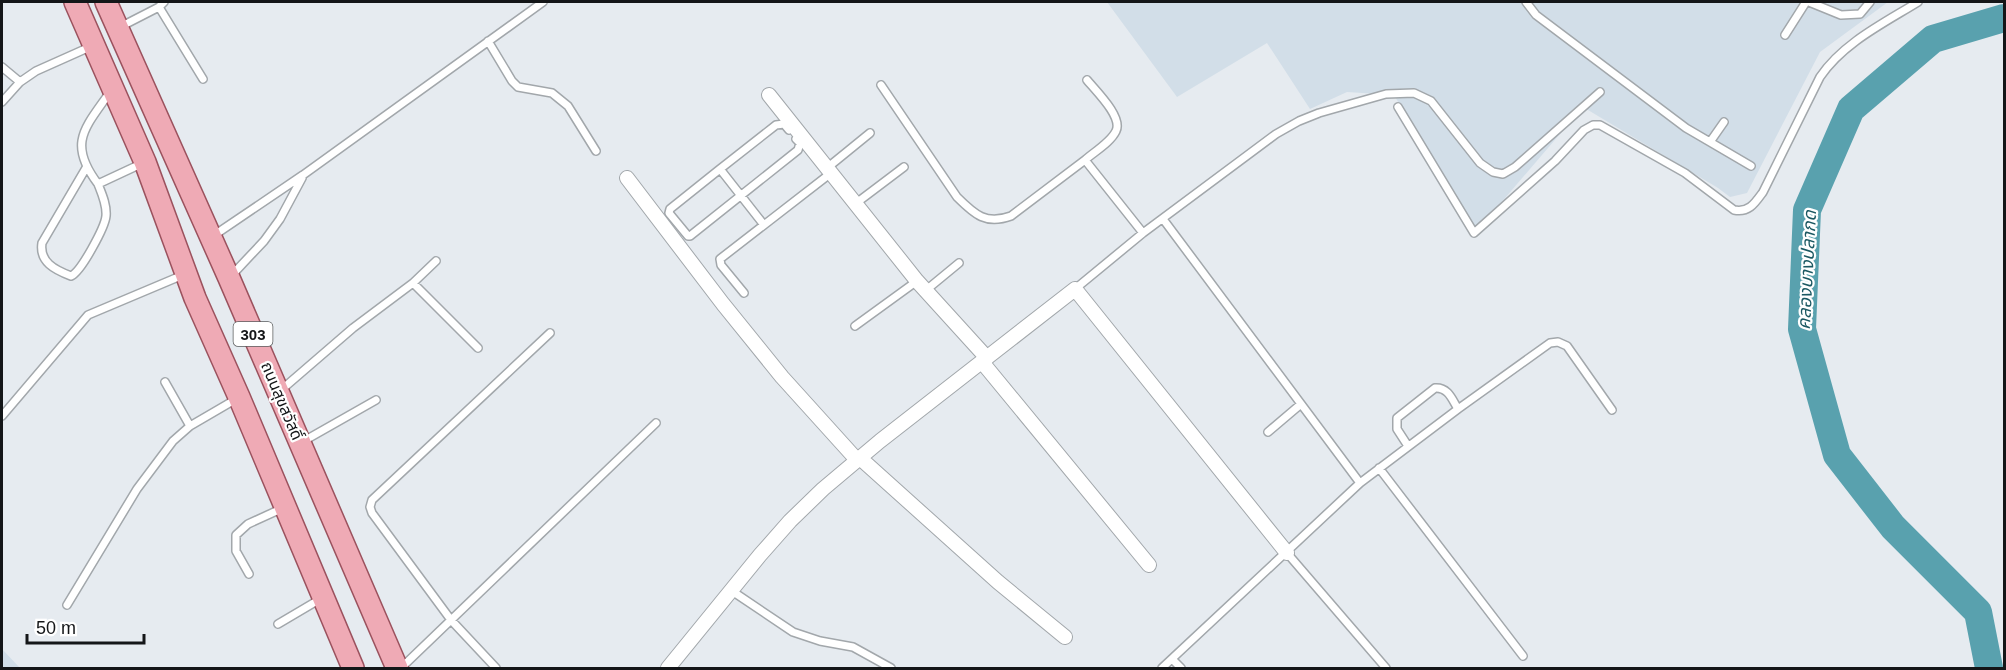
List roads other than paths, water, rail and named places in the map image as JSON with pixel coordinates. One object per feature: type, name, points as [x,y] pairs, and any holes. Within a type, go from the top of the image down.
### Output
[{"type":"main road","name":"303","points":[[75,2],[146,162],[185,274],[352,668]]},
{"type":"main road","name":"ถนนสุขสวัสดิ์","points":[[106,2],[399,669]]},
{"type":"street","points":[[769,95],[921,286],[985,360],[1149,565]]},
{"type":"street","points":[[627,178],[782,377],[858,459],[998,582],[1065,637]]},
{"type":"street","points":[[673,667],[790,521],[858,459],[1075,289],[1287,553]]},
{"type":"lane","points":[[210,237],[303,175],[543,2]]},
{"type":"lane","points":[[1526,2],[1536,15],[1686,128],[1751,166]]},
{"type":"lane","points":[[1785,35],[1807,2],[1841,15],[1860,14],[1869,2]]},
{"type":"lane","points":[[1398,107],[1474,233],[1556,161],[1584,130],[1593,125],[1600,125],[1678,169],[1734,210],[1742,212],[1752,207],[1763,192],[1820,77],[1830,63],[1842,52],[1918,2]]},
{"type":"lane","points":[[118,28],[161,4],[203,78]]},
{"type":"lane","points":[[488,41],[518,87],[552,93],[568,106],[596,151]]},
{"type":"lane","points":[[2,102],[20,82],[36,71],[94,45]]},
{"type":"lane","points":[[2,67],[20,82]]},
{"type":"lane","points":[[881,85],[957,197],[969,210],[981,217],[998,220],[1011,216],[1085,160],[1118,129],[1118,122],[1114,114],[1087,80]]},
{"type":"lane","points":[[86,168],[42,243],[41,251],[46,262],[71,276],[79,270],[105,222],[105,204],[98,184],[86,168],[82,152],[82,137],[85,126],[112,88]]},
{"type":"lane","points":[[1075,289],[1143,233],[1276,134],[1299,121],[1320,113],[1386,94],[1423,95],[1431,101],[1480,163],[1493,172],[1503,174],[1515,167],[1600,92]]},
{"type":"lane","points":[[1710,142],[1724,122]]},
{"type":"lane","points":[[780,123],[784,124],[800,143],[798,150],[688,236],[669,213],[670,209],[720,169],[780,123]]},
{"type":"lane","points":[[744,293],[721,265],[720,260],[829,171],[870,133]]},
{"type":"lane","points":[[1085,160],[1143,233]]},
{"type":"lane","points":[[98,184],[146,162]]},
{"type":"lane","points":[[855,204],[904,167]]},
{"type":"lane","points":[[720,169],[764,225]]},
{"type":"lane","points":[[229,278],[264,241],[280,219],[303,175]]},
{"type":"lane","points":[[1163,219],[1360,483]]},
{"type":"lane","points":[[278,393],[354,328],[413,283],[436,261]]},
{"type":"lane","points":[[855,326],[959,264]]},
{"type":"lane","points":[[2,416],[88,315],[185,274]]},
{"type":"lane","points":[[413,283],[478,348]]},
{"type":"lane","points":[[496,669],[451,620],[372,513],[370,507],[372,500],[550,333]]},
{"type":"lane","points":[[1162,669],[1360,483],[1550,343],[1558,342],[1567,346],[1612,410]]},
{"type":"lane","points":[[165,382],[190,426]]},
{"type":"lane","points":[[1408,446],[1396,429],[1397,417],[1435,388],[1442,388],[1446,391],[1458,409]]},
{"type":"lane","points":[[67,605],[137,489],[173,441],[190,426],[239,397]]},
{"type":"lane","points":[[300,443],[376,400]]},
{"type":"lane","points":[[1268,432],[1301,404]]},
{"type":"lane","points":[[399,669],[656,423]]},
{"type":"lane","points":[[1379,468],[1523,656]]},
{"type":"lane","points":[[249,574],[236,551],[236,535],[248,524],[285,507]]},
{"type":"lane","points":[[1287,553],[1386,669]]},
{"type":"lane","points":[[732,591],[793,632],[820,641],[854,647],[891,669]]},
{"type":"lane","points":[[278,624],[323,597]]},
{"type":"lane","points":[[1172,659],[1181,669]]},
{"type":"waterway","name":"คลองบางปลากด","points":[[1989,668],[1978,612],[1893,527],[1837,455],[1802,329],[1807,210],[1851,109],[1933,39],[2004,18]]}]
